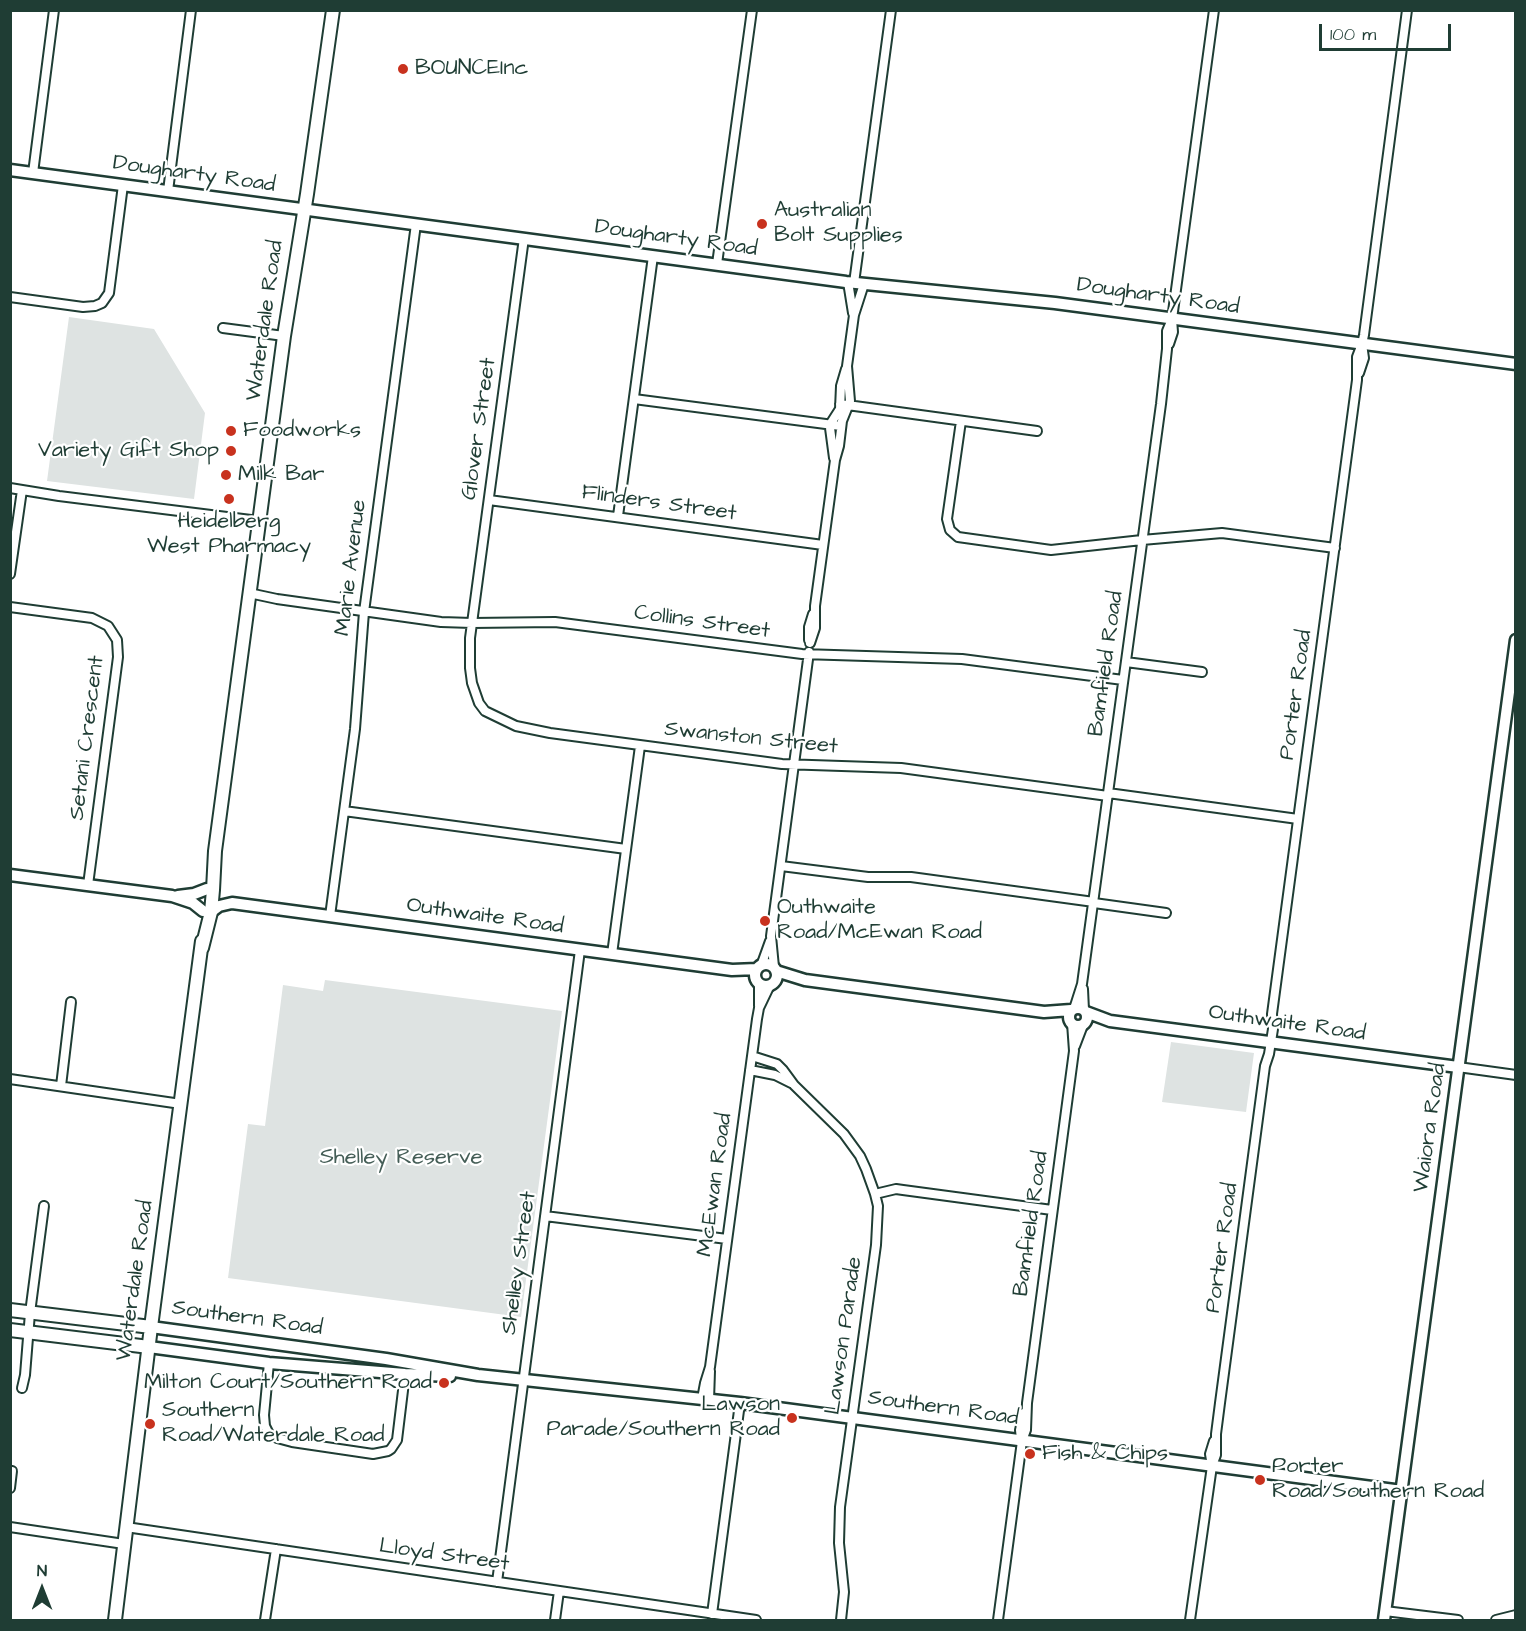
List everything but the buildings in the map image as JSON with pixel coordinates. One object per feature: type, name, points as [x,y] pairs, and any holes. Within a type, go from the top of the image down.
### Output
[{"type":"main road","name":"Waterdale Road","points":[[115,1620],[151,1327],[284,336],[333,10]]},
{"type":"main road","name":"Southern Road","points":[[10,1310],[151,1327]]},
{"type":"main road","name":"Southern Road","points":[[10,1330],[149,1347]]},
{"type":"street","points":[[33,173],[54,10]]},
{"type":"street","points":[[168,191],[191,10]]},
{"type":"street","points":[[717,264],[752,10]]},
{"type":"street","name":"McEwan Road","points":[[835,460],[830,425],[838,414],[841,386],[847,366],[854,315],[855,283],[891,10]]},
{"type":"street","name":"Bamfield Road","points":[[998,1620],[1022,1441],[1026,1430],[1027,1403],[1125,662],[1167,349],[1173,332],[1172,319],[1214,10]]},
{"type":"street","name":"Porter Road","points":[[1190,1620],[1212,1466],[1216,1455],[1216,1434],[1357,380],[1364,358],[1362,344],[1407,10]]},
{"type":"street","name":"Dougharty Road","points":[[10,170],[855,283],[1055,303],[1515,364]]},
{"type":"street","points":[[10,297],[91,307],[102,303],[109,293],[123,185]]},
{"type":"street","name":"Marie Avenue","points":[[330,916],[355,729],[364,612],[416,224]]},
{"type":"street","name":"Glover Street","points":[[472,623],[524,238]]},
{"type":"street","points":[[618,516],[653,256]]},
{"type":"street","name":"McEwan Road","points":[[854,315],[855,283]]},
{"type":"street","points":[[224,328],[284,336]]},
{"type":"street","name":"McEwan Road","points":[[706,1399],[750,1070],[781,866],[808,654],[815,628],[815,606],[835,460],[841,426],[850,406],[847,366]]},
{"type":"street","points":[[634,399],[841,426]]},
{"type":"street","points":[[840,404],[1037,431]]},
{"type":"street","points":[[961,420],[947,519],[948,525],[958,537],[1052,550],[1230,533],[1335,548]]},
{"type":"street","points":[[10,488],[259,521]]},
{"type":"street","points":[[10,574],[22,490]]},
{"type":"street","name":"Flinders Street","points":[[489,500],[823,545]]},
{"type":"street","name":"Collins Street","points":[[249,596],[441,622],[565,623],[808,654],[962,659],[1123,680]]},
{"type":"street","name":"Setani Crescent","points":[[10,607],[92,618],[108,626],[117,640],[118,657],[88,885]]},
{"type":"street","name":"Swanston Street","points":[[472,623],[471,676],[478,703],[485,711],[507,722],[536,731],[794,765],[901,768],[1298,819]]},
{"type":"street","name":"Waiora Road","points":[[1384,1616],[1515,640]]},
{"type":"street","points":[[1125,662],[1202,672]]},
{"type":"street","points":[[612,954],[640,746]]},
{"type":"street","points":[[344,811],[626,849]]},
{"type":"street","points":[[781,866],[868,877],[911,877],[1166,913]]},
{"type":"street","points":[[10,875],[172,896],[193,903],[207,912],[231,903]]},
{"type":"street","points":[[172,896],[210,890]]},
{"type":"street","name":"Outhwaite Road","points":[[210,890],[231,903],[1458,1067]]},
{"type":"street","name":"McEwan Road","points":[[766,975],[771,936]]},
{"type":"street","name":"Shelley Street","points":[[497,1582],[580,950]]},
{"type":"street","points":[[61,1086],[71,1002]]},
{"type":"street","name":"Lawson Parade","points":[[752,1056],[777,1064],[794,1085],[844,1134],[866,1169],[876,1194],[878,1220],[876,1245],[840,1507],[839,1543],[843,1592],[841,1620]]},
{"type":"street","points":[[1458,1067],[1515,1075]]},
{"type":"street","name":"Lawson Parade","points":[[750,1070],[776,1075],[794,1085]]},
{"type":"street","points":[[10,1079],[181,1104]]},
{"type":"street","points":[[876,1194],[896,1189],[1053,1210]]},
{"type":"street","points":[[22,1388],[44,1206]]},
{"type":"street","points":[[545,1216],[727,1239]]},
{"type":"street","name":"Southern Road","points":[[151,1327],[386,1359],[478,1375],[740,1403],[1402,1491]]},
{"type":"street","name":"Southern Road","points":[[149,1347],[269,1363],[405,1374],[478,1375]]},
{"type":"street","points":[[269,1363],[264,1415],[265,1426],[269,1434],[292,1442],[373,1454],[388,1451],[397,1440],[405,1374]]},
{"type":"street","points":[[712,1614],[740,1403]]},
{"type":"street","points":[[10,1488],[12,1471]]},
{"type":"street","points":[[10,1527],[124,1545]]},
{"type":"street","name":"Lloyd Street","points":[[126,1527],[756,1620]]},
{"type":"street","points":[[266,1620],[276,1549]]},
{"type":"street","points":[[555,1620],[559,1591]]},
{"type":"street","points":[[1496,1620],[1515,1615]]},
{"type":"street","points":[[1384,1616],[1458,1620]]},
{"type":"green space","points":[[69,317],[154,329],[205,413],[194,499],[47,481]]},
{"type":"green space","name":"Shelley Reserve","points":[[325,980],[562,1011],[521,1317],[228,1278],[248,1124],[265,1126],[283,985],[323,991]]},
{"type":"green space","points":[[1171,1042],[1254,1053],[1246,1112],[1162,1102]]},
{"type":"place","name":"BOUNCEInc","points":[[403,69]]},
{"type":"place","name":"Australian Bolt Supplies","points":[[762,224]]},
{"type":"place","name":"Foodworks","points":[[231,431]]},
{"type":"place","name":"Variety Gift Shop","points":[[231,451]]},
{"type":"place","name":"Milk Bar","points":[[226,475]]},
{"type":"place","name":"Heidelberg West Pharmacy","points":[[229,499]]},
{"type":"place","name":"Outhwaite Road/McEwan Road","points":[[765,921]]},
{"type":"place","name":"Milton Court/Southern Road","points":[[444,1383]]},
{"type":"place","name":"Lawson Parade/Southern Road","points":[[792,1418]]},
{"type":"place","name":"Southern Road/Waterdale Road","points":[[150,1424]]},
{"type":"place","name":"Fish & Chips","points":[[1030,1454]]},
{"type":"place","name":"Porter Road/Southern Road","points":[[1260,1480]]}]
